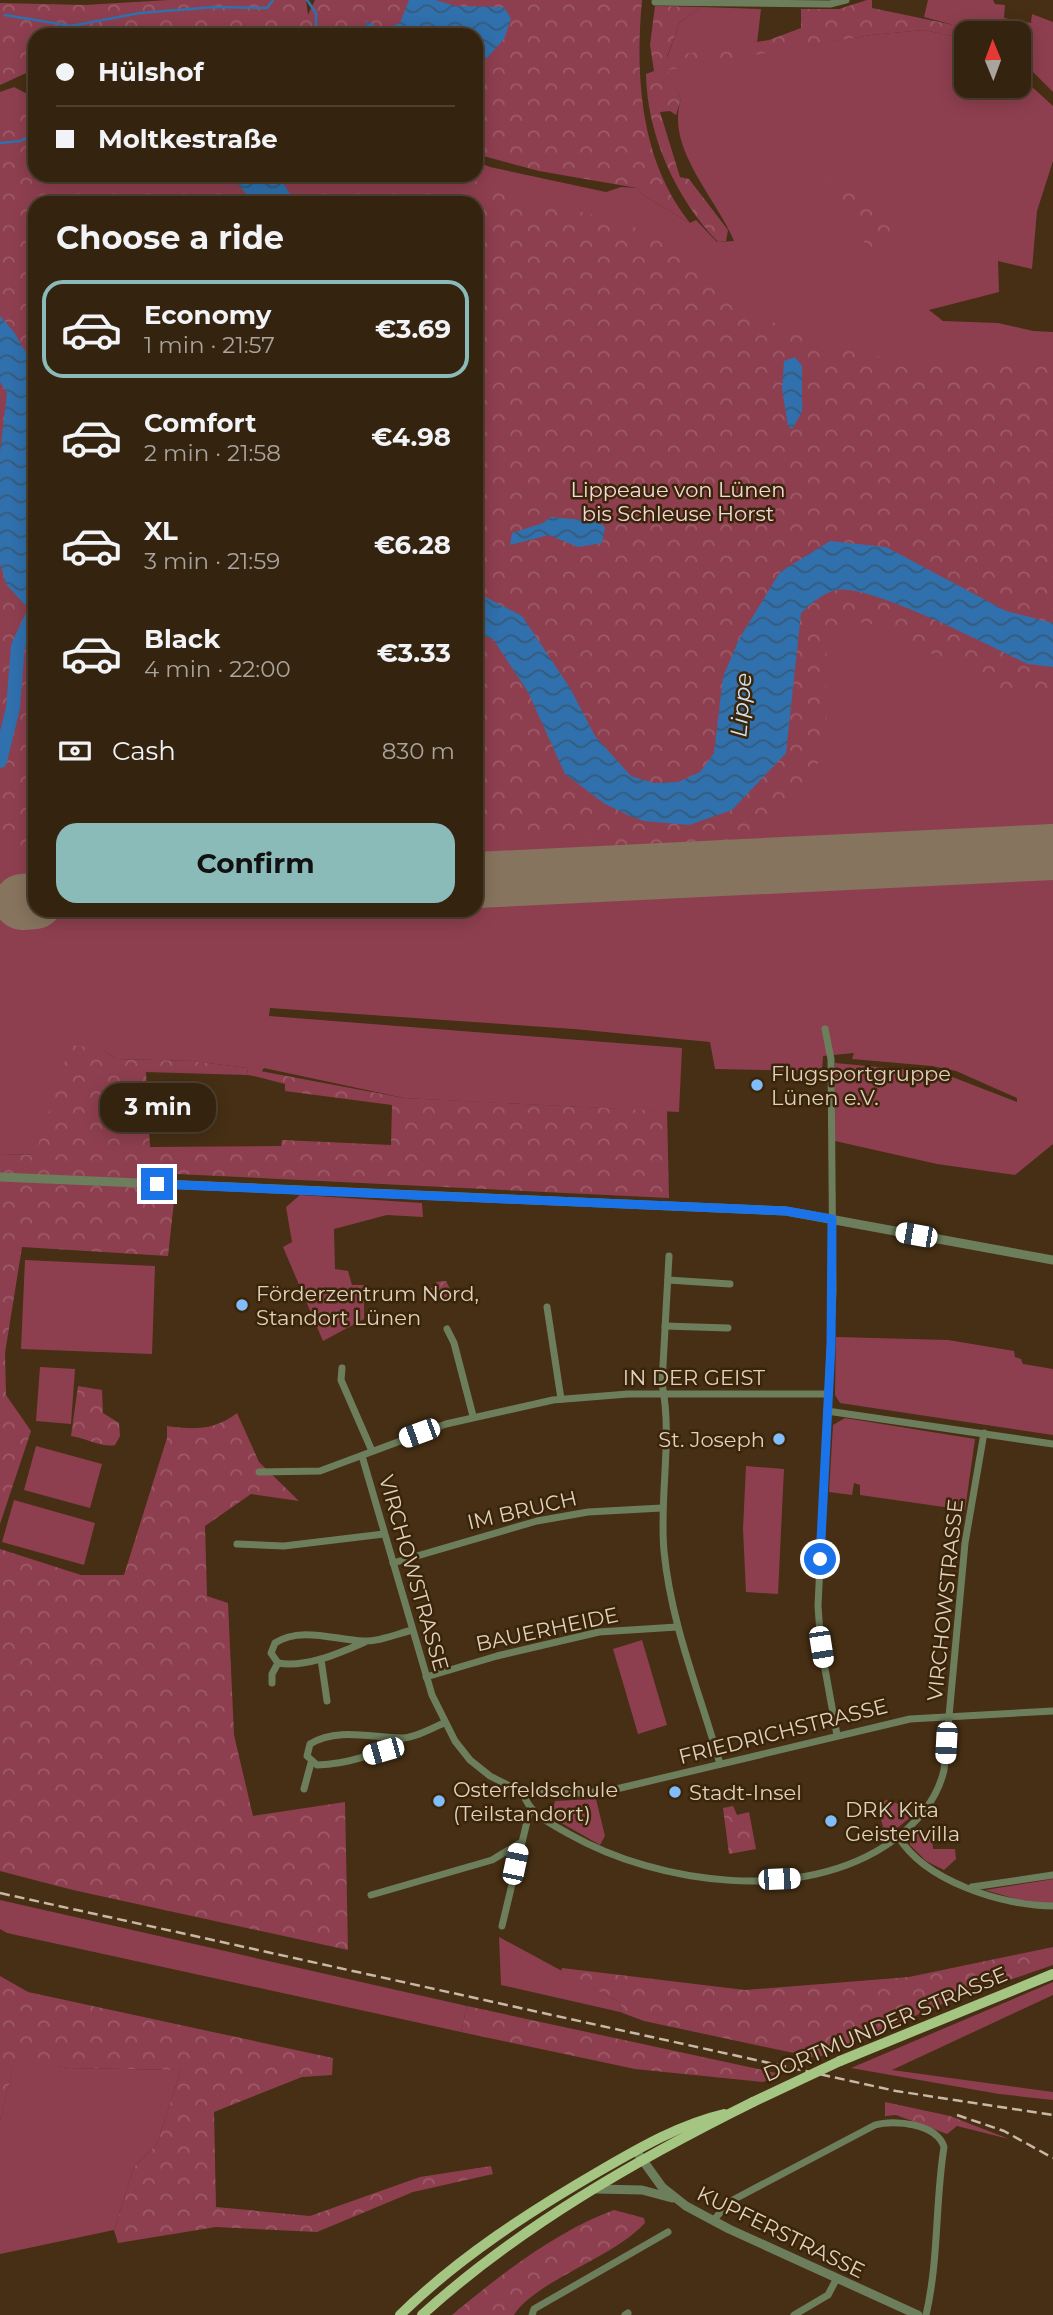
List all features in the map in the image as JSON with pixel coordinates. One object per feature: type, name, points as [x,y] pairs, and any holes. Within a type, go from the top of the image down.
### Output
[{"type":"main road","name":"DORTMUNDER STRASSE","points":[[422,2315],[480,2267],[590,2190],[733,2112],[840,2061],[1053,1974]]},
{"type":"main road","name":"DORTMUNDER STRASSE","points":[[400,2315],[474,2253],[547,2201],[636,2150],[699,2120],[733,2112]]},
{"type":"street","points":[[655,2],[830,4],[846,0]]},
{"type":"street","points":[[825,1029],[831,1059],[831,1345],[818,1606],[821,1647],[837,1735]]},
{"type":"street","points":[[0,1177],[786,1211],[1053,1260]]},
{"type":"street","points":[[669,1256],[665,1326],[662,1508],[664,1552],[677,1627],[720,1764]]},
{"type":"street","points":[[668,1280],[730,1284]]},
{"type":"street","points":[[547,1307],[561,1399]]},
{"type":"street","points":[[665,1326],[727,1328]]},
{"type":"street","points":[[447,1329],[454,1343],[473,1416]]},
{"type":"street","points":[[342,1367],[341,1380],[372,1451]]},
{"type":"street","name":"IN DER GEIST","points":[[259,1472],[320,1471],[473,1416],[561,1399],[827,1394]]},
{"type":"street","points":[[827,1411],[1053,1444]]},
{"type":"street","name":"VIRCHOWSTRASSE","points":[[530,1809],[591,1846],[624,1859],[657,1869],[720,1878],[774,1879],[828,1873],[874,1854],[898,1836],[923,1813],[937,1792],[944,1770],[965,1543],[984,1433]]},
{"type":"street","name":"VIRCHOWSTRASSE","points":[[362,1456],[426,1678],[444,1723],[470,1760],[502,1784],[523,1793]]},
{"type":"street","name":"IM BRUCH","points":[[393,1563],[537,1521],[588,1512],[662,1508]]},
{"type":"street","points":[[237,1544],[284,1546],[384,1534]]},
{"type":"street","name":"BAUERHEIDE","points":[[426,1678],[497,1656],[599,1632],[677,1627]]},
{"type":"street","points":[[278,1663],[321,1659],[365,1642],[412,1630]]},
{"type":"street","points":[[278,1663],[271,1649],[275,1643],[285,1638],[321,1635],[365,1642]]},
{"type":"street","points":[[321,1659],[327,1701]]},
{"type":"street","points":[[272,1683],[271,1674],[278,1663]]},
{"type":"street","name":"FRIEDRICHSTRASSE","points":[[523,1793],[575,1794],[612,1790],[909,1719],[1053,1711]]},
{"type":"street","points":[[311,1763],[341,1763],[383,1751],[404,1738],[444,1723]]},
{"type":"street","points":[[304,1789],[311,1763],[307,1749],[314,1741],[363,1735],[404,1738]]},
{"type":"street","points":[[502,1926],[530,1809],[523,1793]]},
{"type":"street","points":[[898,1836],[922,1865],[968,1887],[1017,1902],[1053,1906]]},
{"type":"street","points":[[372,1895],[492,1860],[520,1843]]},
{"type":"street","points":[[968,1887],[1053,1875]]},
{"type":"street","points":[[713,2221],[729,2202],[875,2125],[899,2122],[931,2133],[942,2141],[944,2147],[936,2271],[926,2315]]},
{"type":"street","name":"KUPFERSTRASSE","points":[[636,2150],[674,2198],[713,2221],[918,2315]]},
{"type":"street","points":[[590,2190],[632,2189],[674,2198]]},
{"type":"street","points":[[532,2315],[534,2309],[552,2298],[668,2232]]},
{"type":"street","points":[[794,2315],[828,2295],[836,2278]]},
{"type":"green space","points":[[169,0],[306,0],[308,15],[315,0],[642,0],[641,88],[651,145],[660,173],[673,199],[690,223],[643,195],[637,188],[539,171],[483,156],[483,28],[28,28],[28,72],[0,85],[0,3],[85,5]]},
{"type":"green space","points":[[872,0],[872,8],[954,25],[954,36],[924,30],[871,35],[667,70],[681,99],[676,115],[670,111],[660,112],[680,177],[689,179],[728,230],[726,241],[718,242],[689,206],[658,143],[646,74],[654,71],[650,45],[655,6],[702,7],[680,22],[667,57],[769,40],[801,28],[801,9],[839,9]]},
{"type":"green space","points":[[928,0],[993,0],[995,4],[1005,5],[1004,18],[1020,21],[954,21],[954,25],[924,17]]},
{"type":"green space","points":[[702,7],[761,9],[757,43],[667,58],[680,22]]},
{"type":"green space","points":[[1032,14],[1053,22],[1053,92],[1031,70]]},
{"type":"green space","points":[[924,30],[954,36],[954,98],[1031,98],[1031,86],[1053,106],[1053,161],[1037,211],[1032,269],[998,261],[999,292],[929,310],[943,321],[998,323],[1033,331],[1053,332],[1053,623],[505,196],[483,201],[483,196],[35,196],[35,182],[483,182],[483,164],[606,192],[621,187],[637,188],[643,195],[690,223],[696,220],[717,242],[734,241],[686,154],[678,117],[681,99],[666,69],[871,35]]},
{"type":"green space","points":[[14,87],[28,94],[28,106],[0,124],[0,92]]},
{"type":"green space","name":"Lippeaue von Lünen bis Schleuse Horst","points":[[28,105],[28,182],[477,182],[520,199],[606,218],[642,231],[683,254],[740,304],[818,341],[892,359],[969,365],[1053,366],[1053,701],[1005,690],[872,624],[852,621],[836,625],[830,638],[825,665],[825,735],[819,759],[795,802],[757,834],[712,854],[673,859],[643,858],[616,853],[578,832],[483,840],[483,196],[28,196],[28,852],[0,853],[0,122]]},
{"type":"green space","points":[[823,183],[872,192],[896,240],[891,258],[865,243],[851,217],[826,198]]},
{"type":"green space","points":[[0,563],[28,605],[28,917],[483,917],[483,632],[822,596],[1053,667],[1053,1144],[1015,1175],[937,1164],[835,1141],[835,1063],[942,1073],[1017,1102],[1017,1098],[956,1071],[932,1066],[852,1059],[854,1053],[823,1056],[822,1071],[715,1069],[710,1042],[574,1029],[270,1008],[269,1016],[682,1048],[679,1112],[404,1098],[264,1068],[258,1077],[248,1075],[247,1068],[193,1061],[116,1059],[102,1049],[35,1155],[0,1154]]},
{"type":"green space","points":[[70,1045],[102,1049],[116,1059],[193,1061],[247,1068],[248,1075],[146,1072],[150,1147],[281,1146],[282,1140],[391,1145],[392,1105],[285,1091],[285,1084],[258,1077],[260,1071],[404,1098],[667,1111],[669,1198],[177,1174],[168,1256],[22,1247],[5,1353],[6,1395],[31,1431],[0,1524],[0,1154],[35,1155]]},
{"type":"green space","points":[[300,1195],[422,1203],[423,1217],[387,1215],[334,1229],[335,1269],[348,1271],[352,1285],[364,1285],[364,1319],[323,1341],[283,1247],[292,1242],[286,1207]]},
{"type":"green space","points":[[25,1260],[155,1266],[152,1354],[21,1349]]},
{"type":"green space","points":[[446,1281],[454,1297],[432,1302],[430,1288],[437,1287],[436,1282]]},
{"type":"green space","points":[[836,1337],[948,1340],[1014,1351],[1015,1357],[1021,1359],[1023,1364],[1053,1369],[1053,1435],[840,1403],[835,1395]]},
{"type":"green space","points":[[40,1367],[75,1369],[71,1424],[36,1421]]},
{"type":"green space","points":[[78,1386],[102,1390],[103,1413],[119,1423],[120,1436],[115,1445],[71,1436]]},
{"type":"green space","points":[[237,1413],[259,1462],[299,1501],[251,1494],[205,1526],[207,1596],[228,1603],[234,1735],[253,1816],[345,1802],[348,1950],[73,1890],[0,1871],[0,1549],[81,1575],[124,1575],[167,1438],[167,1426],[212,1426]]},
{"type":"green space","points":[[845,1418],[975,1439],[965,1510],[860,1495],[860,1485],[854,1483],[852,1495],[829,1492],[833,1425]]},
{"type":"green space","points":[[36,1446],[102,1464],[90,1508],[24,1490]]},
{"type":"green space","points":[[746,1466],[784,1469],[778,1594],[746,1592],[743,1529]]},
{"type":"green space","points":[[14,1500],[95,1523],[84,1565],[2,1542]]},
{"type":"green space","points":[[642,1640],[667,1725],[638,1734],[613,1649]]},
{"type":"green space","points":[[596,1799],[605,1836],[600,1845],[551,1817],[555,1801]]},
{"type":"green space","points":[[887,1800],[908,1807],[908,1811],[912,1813],[914,1809],[919,1810],[883,1840],[878,1838],[885,1833],[876,1803]]},
{"type":"green space","points":[[733,1806],[737,1815],[749,1812],[756,1849],[729,1854],[723,1808]]},
{"type":"green space","points":[[918,1828],[932,1836],[933,1849],[955,1849],[956,1859],[944,1870],[926,1861],[910,1845],[910,1835]]},
{"type":"green space","points":[[1053,1879],[1053,1904],[1020,1900],[985,1890]]},
{"type":"green space","points":[[0,1900],[467,2006],[461,2032],[7,1933],[0,1929]]},
{"type":"green space","points":[[499,1937],[621,2003],[620,2012],[501,1985]]},
{"type":"green space","points":[[1053,1947],[1053,1965],[954,1999],[817,2058],[644,2021],[620,2012],[621,2003],[561,1971],[562,1968],[745,1990],[909,1977]]},
{"type":"green space","points":[[0,1976],[28,1992],[333,2058],[332,2075],[302,2077],[214,2112],[216,2207],[310,2216],[420,2177],[491,2166],[493,2174],[413,2192],[317,2232],[216,2227],[118,2243],[114,2230],[134,2167],[157,2144],[181,2070],[69,2068],[15,2060],[0,2121]]},
{"type":"green space","points":[[1053,1982],[1053,1995],[892,2070],[1053,2092],[1053,2100],[999,2094],[851,2068]]},
{"type":"green space","points":[[467,2006],[781,2074],[763,2082],[635,2069],[461,2032]]},
{"type":"green space","points":[[15,2059],[69,2068],[181,2070],[157,2144],[134,2167],[114,2230],[0,2254],[0,2121]]},
{"type":"green space","points":[[885,2102],[950,2116],[1009,2139],[957,2126],[947,2134],[896,2115],[885,2116]]},
{"type":"green space","points":[[614,2210],[644,2218],[645,2223],[614,2247],[539,2291],[514,2315],[452,2315],[508,2270],[550,2242]]},
{"type":"water","points":[[409,0],[435,0],[456,6],[504,7],[511,19],[504,39],[483,62],[483,28],[386,28],[400,23]]},
{"type":"water","points":[[366,21],[381,28],[366,28]]},
{"type":"water","points":[[236,182],[282,182],[291,196],[248,196]]},
{"type":"water","points":[[0,316],[14,332],[28,356],[28,608],[6,584],[0,563],[0,453],[7,393],[0,382]]},
{"type":"water","points":[[795,357],[802,366],[802,412],[792,429],[788,426],[782,389],[784,361]]},
{"type":"water","points":[[551,517],[596,521],[605,527],[602,543],[578,547],[549,535],[510,545],[512,533],[543,523]]},
{"type":"water","name":"Lippe","points":[[830,541],[886,547],[1006,611],[1053,623],[1053,667],[1028,664],[931,618],[876,597],[853,591],[837,590],[827,593],[801,613],[786,753],[732,810],[689,825],[644,821],[630,816],[605,804],[565,774],[528,692],[493,639],[483,635],[483,596],[522,616],[570,688],[595,736],[631,776],[654,783],[678,782],[700,772],[714,753],[723,677],[739,639],[780,572]]},
{"type":"waterway","points":[[5,15],[71,26],[140,13],[215,7],[267,8],[273,0]]},
{"type":"waterway","points":[[307,0],[316,13],[316,28]]},
{"type":"waterway","points":[[0,143],[28,137]]},
{"type":"waterway","points":[[0,761],[13,708],[18,646],[28,625]]},
{"type":"runway","points":[[483,880],[1053,852]]},
{"type":"runway","points":[[22,902],[28,902]]},
{"type":"railway","points":[[0,1893],[896,2091],[1053,2115]]},
{"type":"railway","points":[[957,2115],[1004,2131],[1053,2158]]},
{"type":"place","name":"Flugsportgruppe Lünen e.V.","points":[[757,1085]]},
{"type":"place","name":"Förderzentrum Nord, Standort Lünen","points":[[242,1305]]},
{"type":"place","name":"St. Joseph","points":[[779,1439]]},
{"type":"place","name":"Stadt-Insel","points":[[675,1792]]},
{"type":"place","name":"Osterfeldschule (Teilstandort)","points":[[439,1801]]},
{"type":"place","name":"DRK Kita Geistervilla","points":[[831,1821]]},
{"type":"route","points":[[157,1184],[786,1211],[832,1219],[833,1291],[820,1559]]}]
